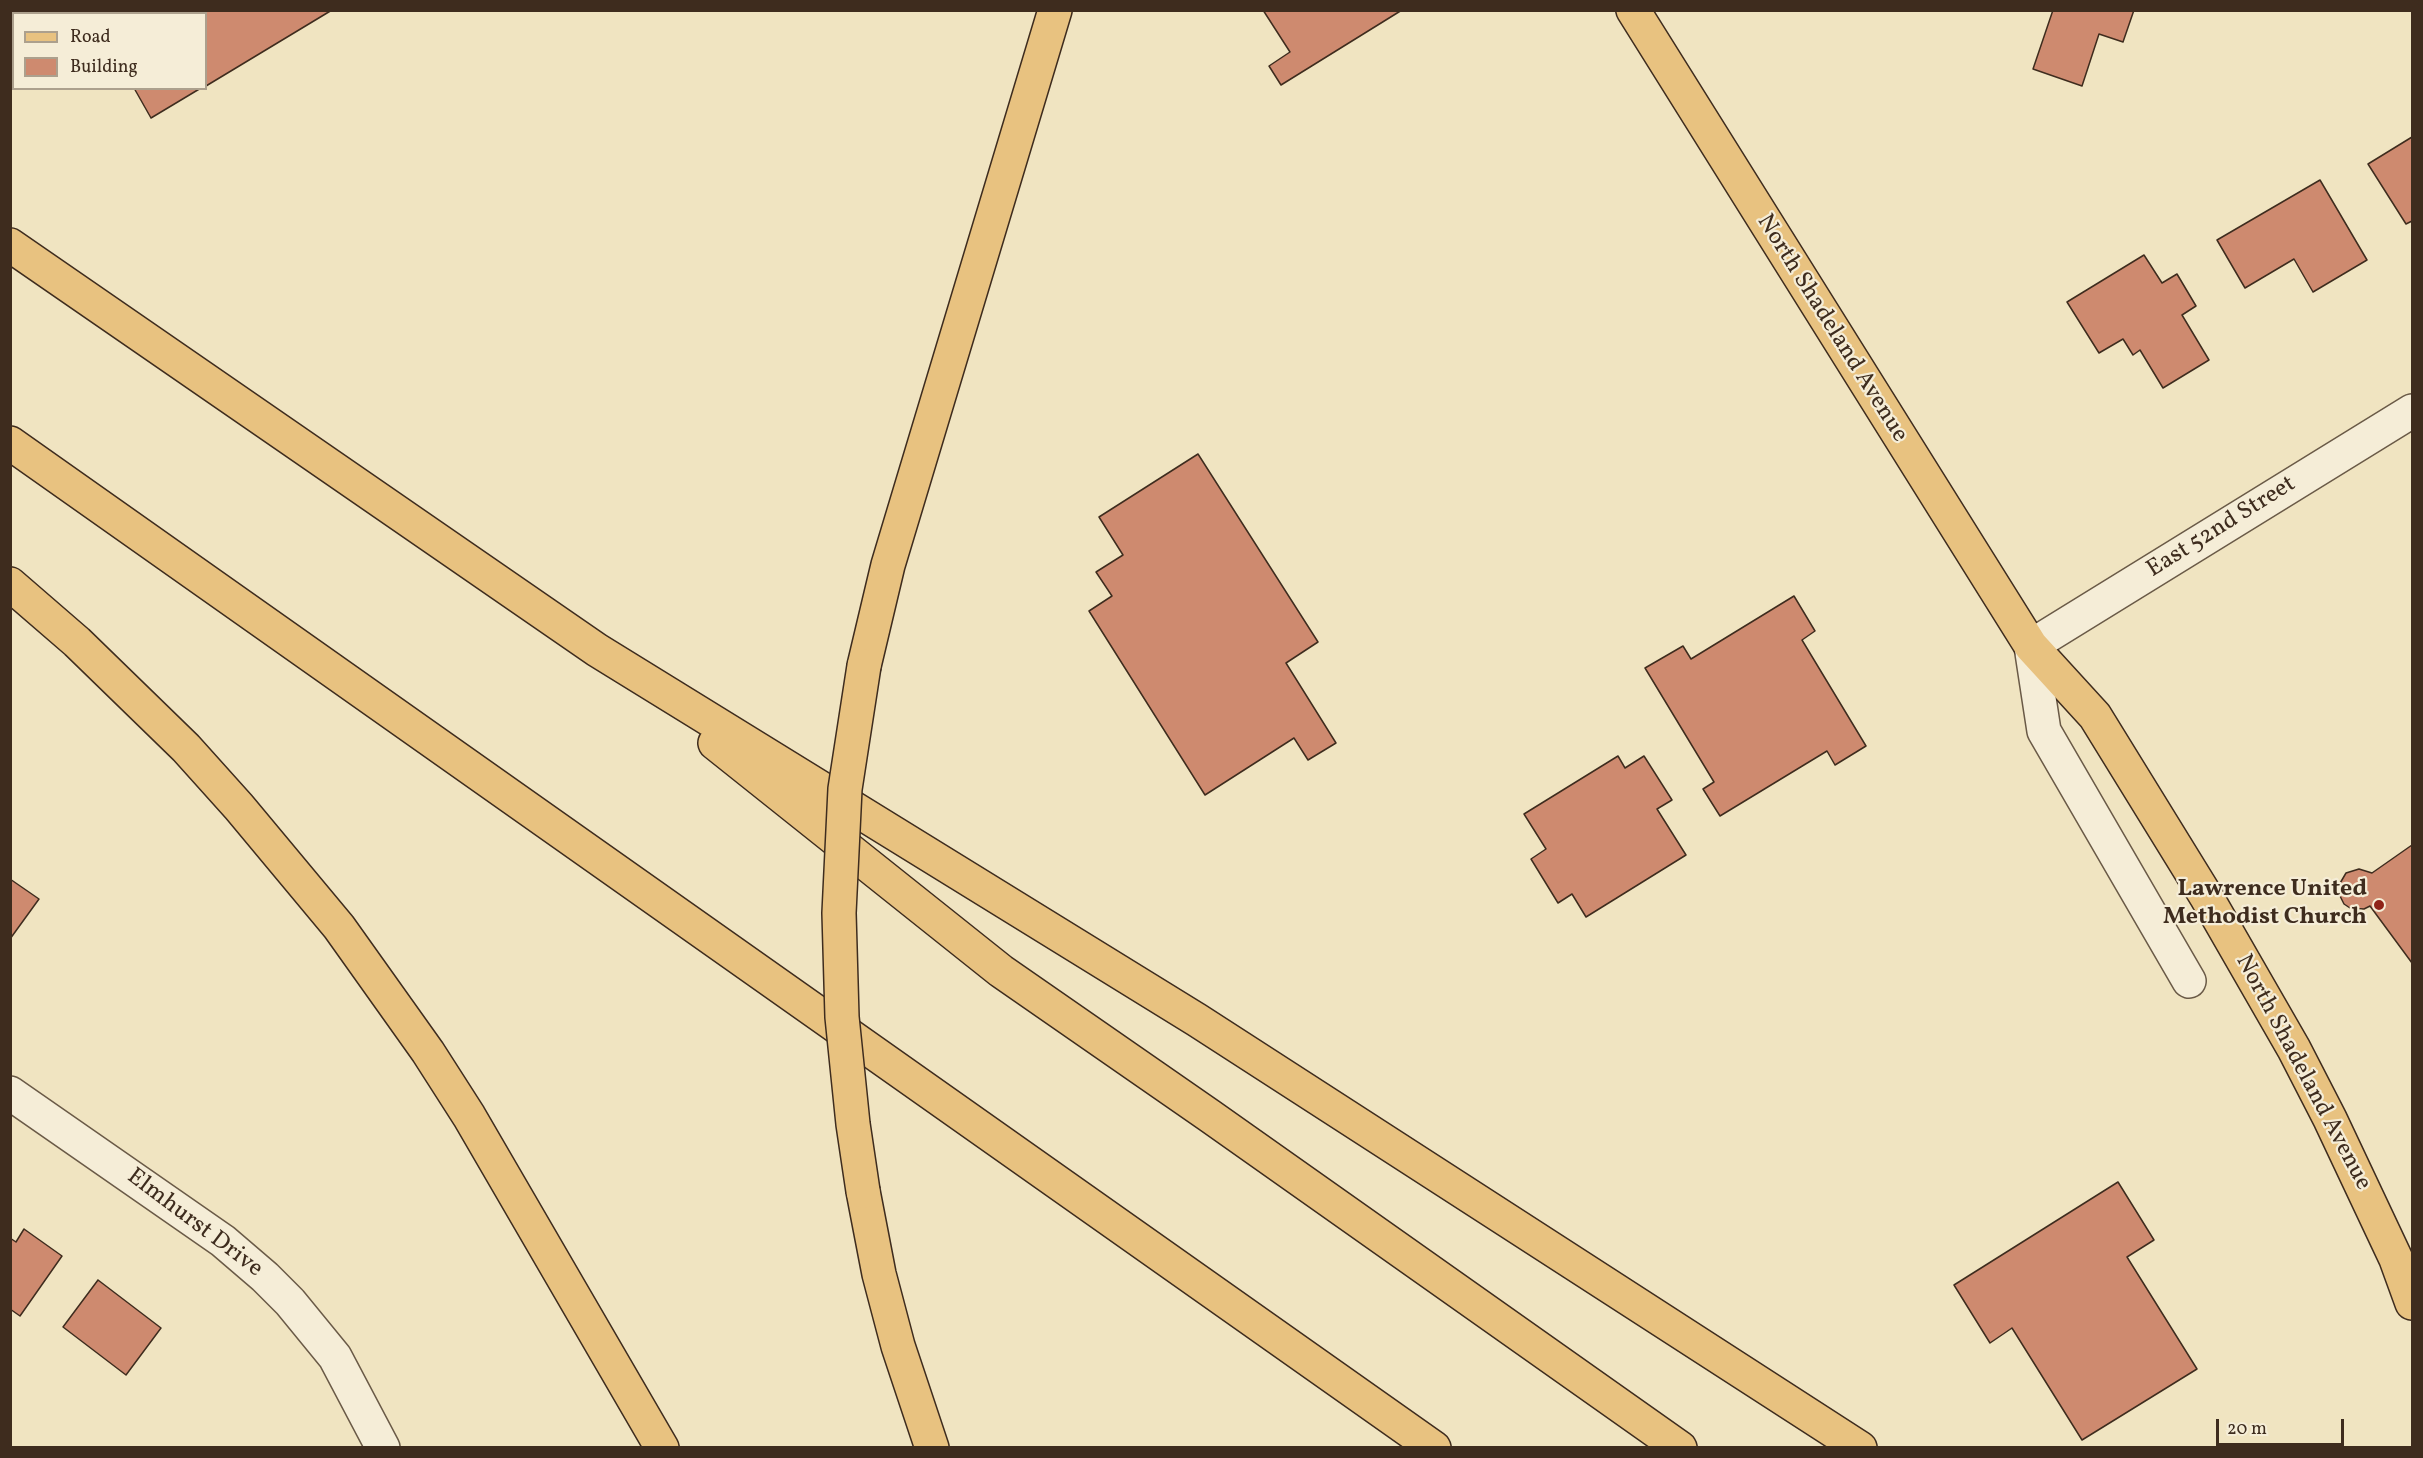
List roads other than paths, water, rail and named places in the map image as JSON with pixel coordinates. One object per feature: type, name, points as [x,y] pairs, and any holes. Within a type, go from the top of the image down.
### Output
[{"type":"main road","points":[[932,1448],[895,1336],[879,1274],[853,1124],[842,1017],[839,914],[845,789],[864,666],[888,565],[1055,10]]},
{"type":"main road","name":"North Shadeland Avenue","points":[[1638,12],[2031,646],[2095,716],[2247,963],[2330,1119],[2386,1239],[2412,1303]]},
{"type":"main road","points":[[10,245],[597,650],[1197,1020],[1860,1448]]},
{"type":"main road","points":[[10,443],[1434,1448]]},
{"type":"main road","points":[[10,584],[77,642],[186,748],[239,807],[339,927],[428,1052],[469,1116],[662,1448]]},
{"type":"main road","points":[[597,650],[1001,971],[1680,1448]]},
{"type":"street","name":"East 52nd Street","points":[[2031,646],[2412,411]]},
{"type":"street","name":"North Shadeland Avenue","points":[[2031,646],[2044,731],[2189,981]]},
{"type":"street","name":"Elmhurst Drive","points":[[10,1093],[223,1241],[265,1277],[290,1302],[335,1357],[383,1448]]},
{"type":"place","name":"Lawrence United Methodist Church","points":[[2379,905]]}]
